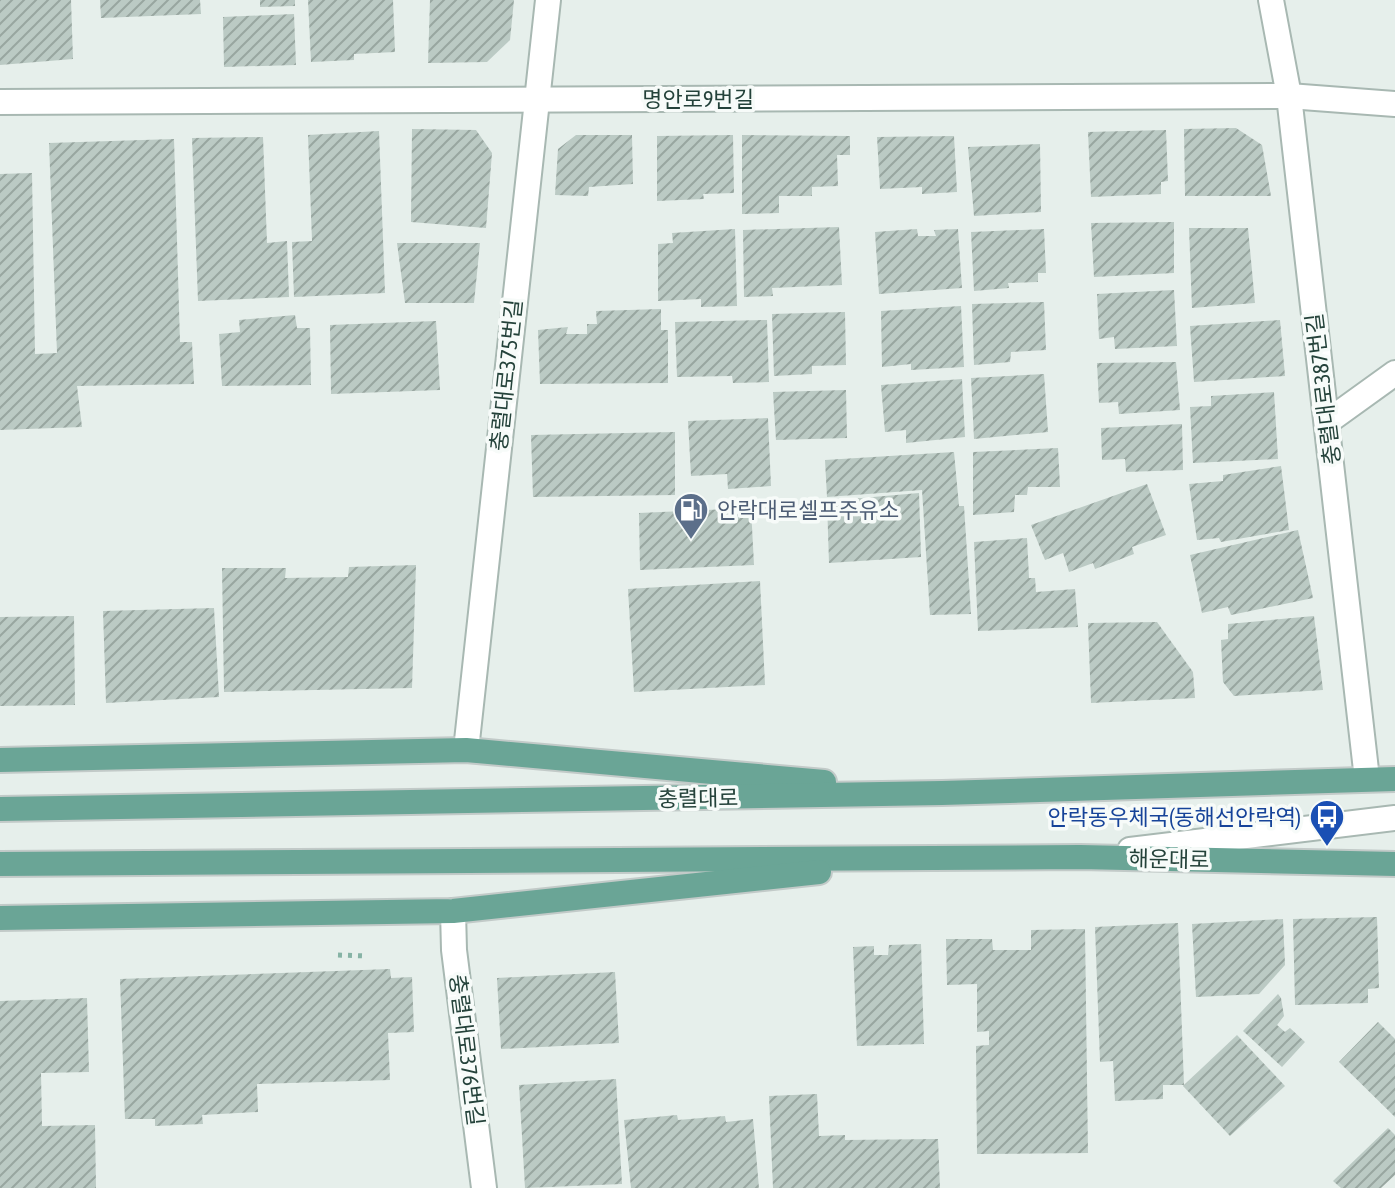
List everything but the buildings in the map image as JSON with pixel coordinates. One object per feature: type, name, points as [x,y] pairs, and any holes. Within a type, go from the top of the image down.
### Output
[{"type":"main road","points":[[0,760],[466,750],[942,793]]},
{"type":"main road","name":"충렬대로","points":[[0,809],[942,793],[1395,779]]},
{"type":"main road","name":"해운대로","points":[[942,859],[1080,857],[1395,864]]},
{"type":"main road","points":[[0,864],[575,858],[942,859]]},
{"type":"main road","points":[[0,918],[453,911],[942,859]]},
{"type":"street","name":"충렬대로375번길","points":[[466,750],[548,0]]},
{"type":"street","name":"충렬대로387번길","points":[[1271,0],[1289,96],[1367,779]]},
{"type":"street","name":"명안로9번길","points":[[0,102],[1289,96],[1395,104]]},
{"type":"street","points":[[1327,422],[1395,373]]},
{"type":"street","points":[[1080,857],[1395,818]]},
{"type":"street","name":"충렬대로376번길","points":[[453,911],[454,950],[484,1188]]},
{"type":"place","name":"안락대로셀프주유소","points":[[691,541]]},
{"type":"place","name":"안락동우체국(동해선안락역)","points":[[1327,848]]}]
